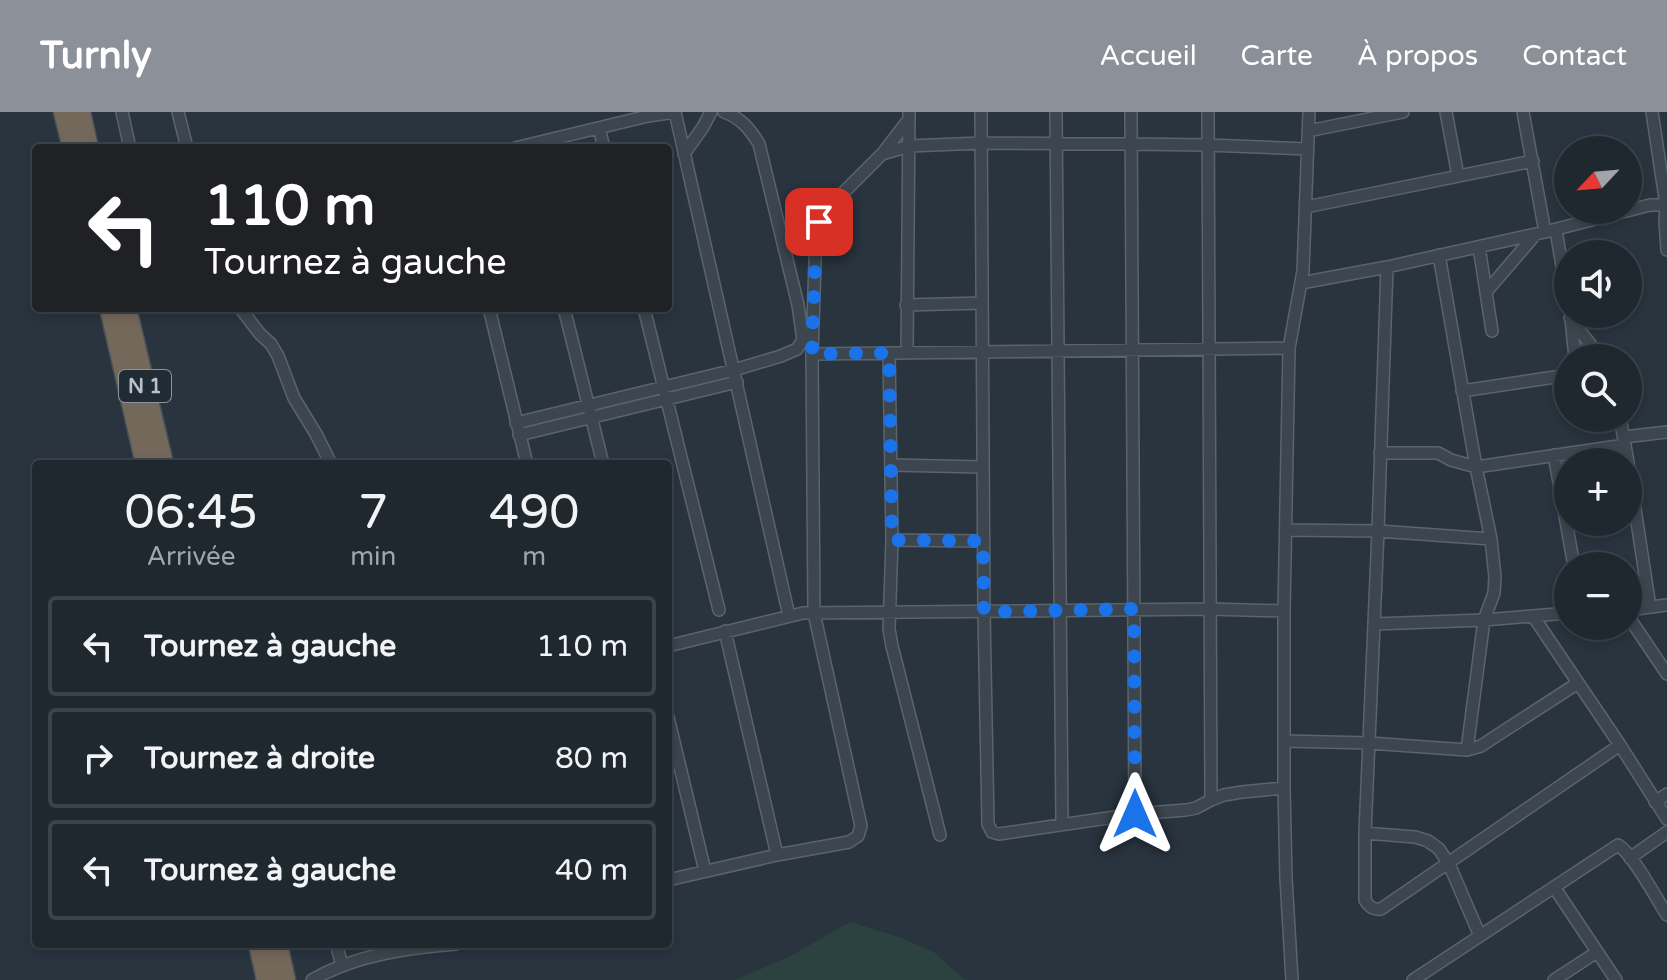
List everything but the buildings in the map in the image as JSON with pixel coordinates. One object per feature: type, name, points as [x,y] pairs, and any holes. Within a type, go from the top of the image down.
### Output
[{"type":"highway","points":[[64,112],[72,144]]},
{"type":"highway","points":[[80,112],[87,144]]},
{"type":"highway","name":"N 1","points":[[111,312],[145,460]]},
{"type":"highway","name":"N 1","points":[[127,312],[162,460]]},
{"type":"highway","points":[[260,948],[267,980]]},
{"type":"highway","points":[[278,948],[285,980]]},
{"type":"street","points":[[122,112],[129,144]]},
{"type":"street","points":[[178,112],[186,144]]},
{"type":"street","points":[[532,144],[675,112],[789,616]]},
{"type":"street","points":[[684,154],[711,112]]},
{"type":"street","points":[[517,429],[735,376],[797,349],[803,340],[798,305],[759,144],[750,128],[724,112]]},
{"type":"street","points":[[981,112],[988,824],[992,832],[999,834],[1135,814],[1186,810],[1242,792],[1284,788]]},
{"type":"street","points":[[1056,112],[1062,824]]},
{"type":"street","points":[[1131,112],[1135,814]]},
{"type":"street","points":[[1208,112],[1211,800]]},
{"type":"street","points":[[1292,980],[1284,788],[1289,348],[1301,283],[1309,112]]},
{"type":"street","points":[[1308,131],[1403,112]]},
{"type":"street","points":[[1446,112],[1458,176]]},
{"type":"street","points":[[1523,112],[1546,232],[1554,258]]},
{"type":"street","points":[[1652,112],[1661,130],[1667,250]]},
{"type":"street","points":[[907,353],[909,116]]},
{"type":"street","points":[[672,879],[849,842],[858,836],[861,826],[814,613],[812,354],[816,232],[825,211],[882,154],[909,116]]},
{"type":"street","points":[[599,128],[603,144]]},
{"type":"street","points":[[882,154],[910,146],[981,143],[1308,149]]},
{"type":"street","points":[[1306,207],[1533,161]]},
{"type":"street","points":[[1301,283],[1479,247],[1650,205],[1667,205]]},
{"type":"street","points":[[1486,292],[1546,232]]},
{"type":"street","points":[[1479,247],[1492,331]]},
{"type":"street","points":[[1439,255],[1491,539],[1495,577],[1494,593],[1484,620],[1467,750]]},
{"type":"street","points":[[1387,267],[1365,900],[1375,910],[1381,909],[1620,745]]},
{"type":"street","points":[[906,305],[982,303]]},
{"type":"street","points":[[243,312],[278,356],[294,398],[329,460]]},
{"type":"street","points":[[490,312],[526,460]]},
{"type":"street","points":[[565,312],[602,460]]},
{"type":"street","points":[[645,312],[719,610]]},
{"type":"street","points":[[812,354],[1289,348]]},
{"type":"street","points":[[889,353],[892,540],[889,629],[940,835]]},
{"type":"street","points":[[1462,391],[1554,377]]},
{"type":"street","points":[[1623,432],[1626,448]]},
{"type":"street","points":[[1590,448],[1667,432]]},
{"type":"street","points":[[1380,453],[1438,453],[1476,467],[1554,455]]},
{"type":"street","points":[[891,465],[983,467]]},
{"type":"street","points":[[1286,530],[1378,531],[1491,539]]},
{"type":"street","points":[[1639,536],[1650,607]]},
{"type":"street","points":[[892,540],[983,541]]},
{"type":"street","points":[[1642,609],[1667,605]]},
{"type":"street","points":[[672,645],[789,616],[814,613],[1134,609],[1284,611]]},
{"type":"street","points":[[1374,624],[1554,614]]},
{"type":"street","points":[[1533,616],[1667,819]]},
{"type":"street","points":[[725,631],[777,855]]},
{"type":"street","points":[[1642,635],[1667,674]]},
{"type":"street","points":[[1285,741],[1467,750],[1481,746],[1578,683]]},
{"type":"street","points":[[672,734],[705,871]]},
{"type":"street","points":[[1655,802],[1667,794]]},
{"type":"street","points":[[1630,858],[1667,832]]},
{"type":"street","points":[[1365,833],[1415,837],[1439,849],[1449,864],[1480,936]]},
{"type":"street","points":[[1413,980],[1618,845],[1667,915]]},
{"type":"street","points":[[1554,887],[1616,980]]},
{"type":"street","points":[[337,948],[342,965]]},
{"type":"street","points":[[312,980],[342,965],[411,948]]},
{"type":"street","points":[[1554,980],[1597,952]]},
{"type":"green space","points":[[850,922],[902,938],[935,953],[965,980],[735,980],[789,957]]},
{"type":"route","points":[[819,222],[816,232],[812,354],[889,353],[892,540],[983,541],[984,612],[1134,609],[1135,814]]}]
